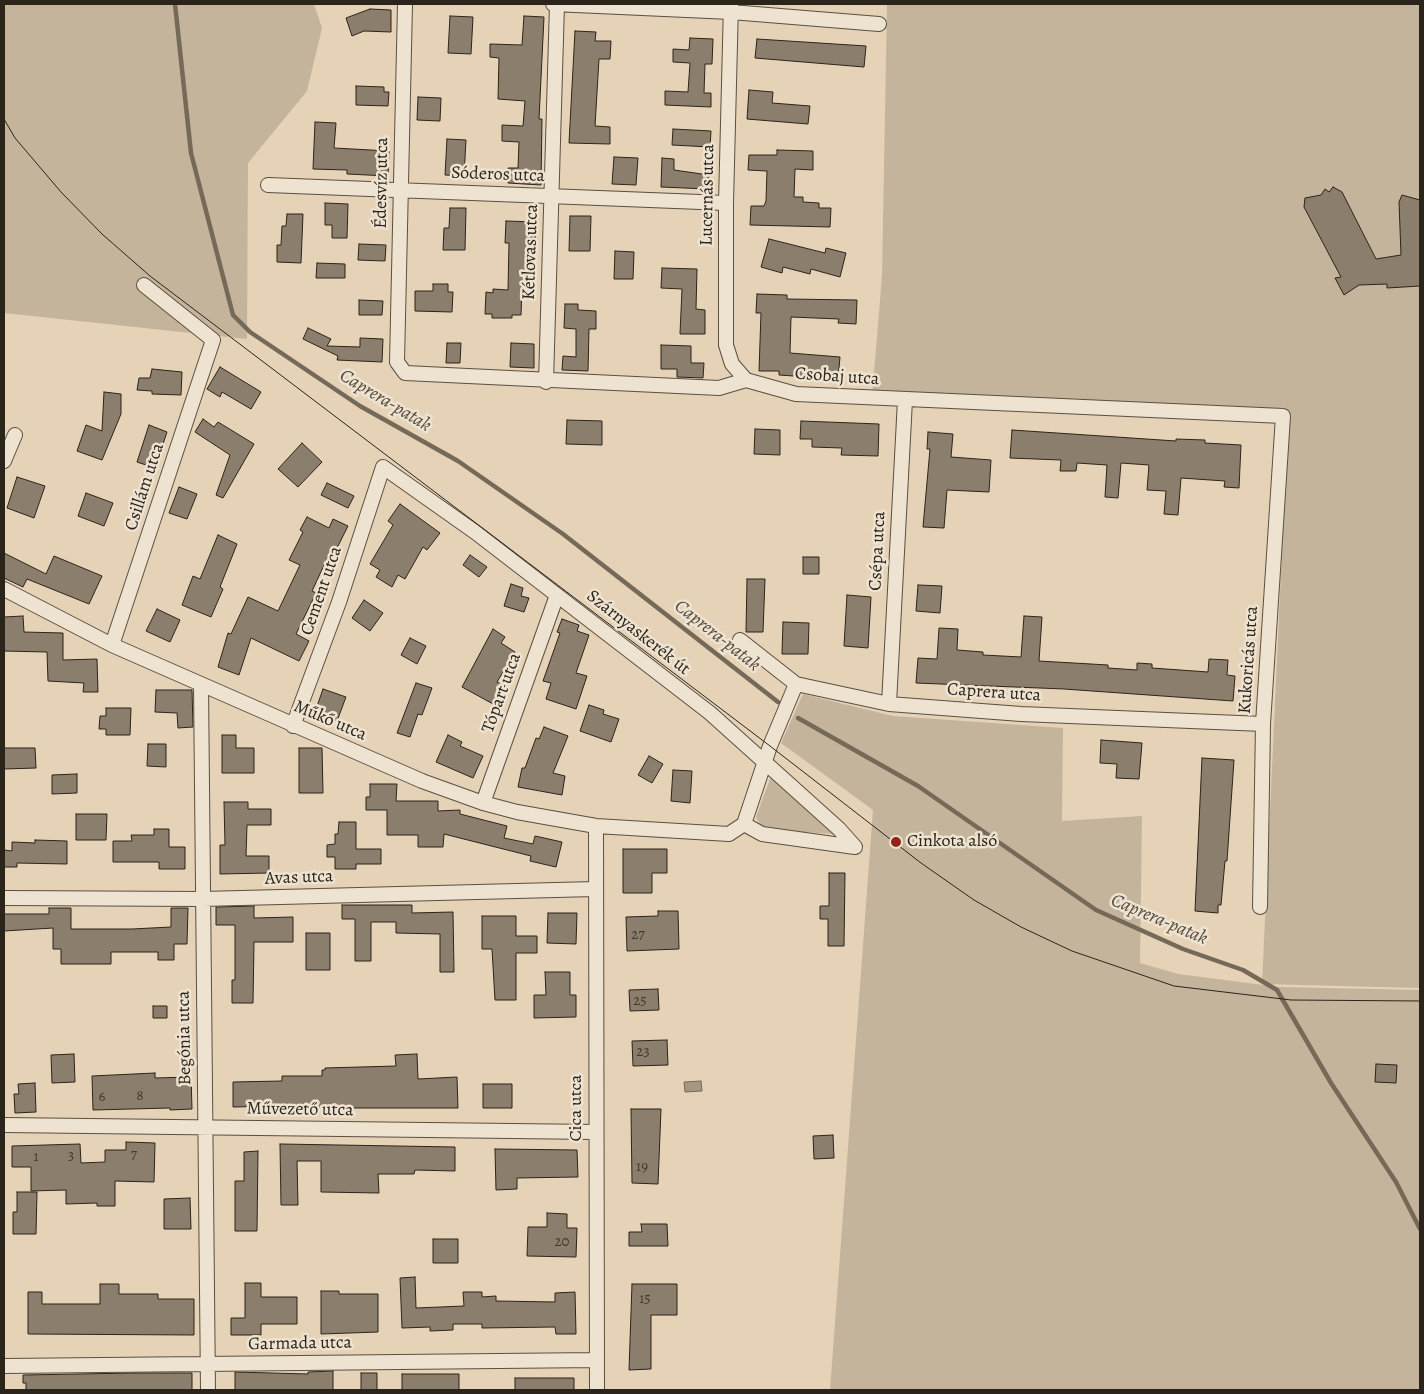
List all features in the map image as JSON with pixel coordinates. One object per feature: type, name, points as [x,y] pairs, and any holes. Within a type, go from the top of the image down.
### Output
[{"type":"street","name":"Édesvíz utca","points":[[405,4],[397,362],[405,373],[546,382]]},
{"type":"street","points":[[553,4],[731,8],[879,24]]},
{"type":"street","name":"Kétlovas utca","points":[[546,382],[557,4]]},
{"type":"street","name":"Lucernás utca","points":[[731,8],[726,202],[726,346],[732,364],[746,380]]},
{"type":"street","name":"Sóderos utca","points":[[268,185],[726,202]]},
{"type":"street","name":"Csillám utca","points":[[112,645],[213,340],[144,285]]},
{"type":"street","points":[[546,382],[719,388],[746,380]]},
{"type":"street","name":"Csobaj utca","points":[[746,380],[796,394],[1283,416]]},
{"type":"street","name":"Csépa utca","points":[[889,704],[905,400]]},
{"type":"street","name":"Kukoricás utca","points":[[1260,907],[1263,724],[1283,416]]},
{"type":"street","points":[[4,461],[15,435]]},
{"type":"street","name":"Szárnyaskerék út","points":[[383,467],[475,532],[710,713],[839,829],[855,848],[762,834],[744,824]]},
{"type":"street","name":"Cement utca","points":[[293,726],[339,602],[383,467]]},
{"type":"street","name":"Műkő utca","points":[[4,589],[112,645],[201,685],[422,781],[483,803],[517,812],[596,826],[729,834],[744,824]]},
{"type":"street","name":"Tópart utca","points":[[483,803],[557,595]]},
{"type":"street","name":"Caprera utca","points":[[740,640],[796,684],[889,704],[1022,714],[1263,724]]},
{"type":"street","points":[[744,824],[764,763],[796,684]]},
{"type":"street","name":"Begónia utca","points":[[201,685],[208,1390]]},
{"type":"street","name":"Cica utca","points":[[596,826],[597,1390]]},
{"type":"street","name":"Avas utca","points":[[4,898],[202,899],[595,889]]},
{"type":"street","name":"Művezető utca","points":[[4,1125],[596,1132]]},
{"type":"street","name":"Garmada utca","points":[[4,1366],[597,1360]]},
{"type":"shaded area","points":[[4,4],[314,4],[322,28],[307,91],[248,163],[247,339],[4,313]]},
{"type":"shaded area","points":[[887,4],[1420,4],[1420,988],[1262,984],[1288,421],[872,398],[882,276]]},
{"type":"shaded area","points":[[803,694],[893,716],[1063,728],[1062,821],[1142,816],[1140,963],[1178,974],[1279,987],[1420,990],[1420,1390],[830,1390],[873,810],[781,743]]},
{"type":"shaded area","points":[[771,776],[833,834],[762,829],[756,817]]},
{"type":"shaded area","points":[[701,1081],[702,1091],[685,1092],[684,1082]]},
{"type":"building","points":[[370,9],[391,10],[391,32],[364,31],[352,36],[346,18]]},
{"type":"building","points":[[450,16],[473,17],[471,54],[448,53]]},
{"type":"building","points":[[524,16],[544,17],[539,119],[542,119],[541,185],[508,183],[508,168],[518,168],[519,142],[502,141],[502,125],[523,126],[525,101],[498,99],[499,58],[490,57],[490,44],[522,45]]},
{"type":"building","points":[[575,31],[596,32],[595,41],[611,41],[610,59],[599,59],[595,126],[610,127],[610,144],[569,143]]},
{"type":"building","points":[[690,38],[713,39],[712,64],[705,64],[704,93],[711,93],[711,107],[665,105],[665,91],[688,92],[690,63],[673,62],[673,49],[689,50]]},
{"type":"building","points":[[757,39],[866,46],[864,67],[755,58]]},
{"type":"building","points":[[356,86],[384,87],[384,92],[389,92],[388,106],[356,105]]},
{"type":"building","points":[[749,90],[773,92],[772,103],[810,106],[808,124],[747,119]]},
{"type":"building","points":[[418,97],[441,98],[440,121],[417,120]]},
{"type":"building","points":[[315,122],[336,123],[334,148],[389,151],[388,176],[347,174],[347,170],[313,169]]},
{"type":"building","points":[[673,129],[711,131],[710,147],[672,145]]},
{"type":"building","points":[[447,139],[466,140],[464,176],[445,175]]},
{"type":"building","points":[[777,150],[813,151],[813,170],[795,169],[794,197],[803,197],[803,202],[819,203],[819,208],[831,208],[830,227],[750,225],[751,206],[764,206],[766,201],[767,171],[748,170],[749,155],[777,155]]},
{"type":"building","points":[[614,157],[638,158],[636,185],[612,184]]},
{"type":"building","points":[[662,158],[674,159],[674,170],[709,175],[708,189],[661,187]]},
{"type":"building","points":[[1333,187],[1342,192],[1376,259],[1401,255],[1399,202],[1402,195],[1420,200],[1420,286],[1387,288],[1387,284],[1359,285],[1344,295],[1335,278],[1341,277],[1304,207],[1305,198],[1321,195],[1325,189],[1329,192]]},
{"type":"building","points":[[325,203],[348,204],[347,238],[332,238],[332,225],[325,225]]},
{"type":"building","points":[[450,208],[466,208],[465,250],[443,250],[444,228],[449,228]]},
{"type":"building","points":[[287,214],[303,214],[301,263],[277,262],[277,245],[281,245],[282,226],[286,226]]},
{"type":"building","points":[[570,216],[591,216],[590,251],[569,251]]},
{"type":"building","points":[[506,221],[536,222],[535,244],[529,243],[527,285],[522,285],[521,315],[512,315],[512,318],[492,318],[492,314],[485,314],[486,292],[493,293],[493,289],[508,290],[509,243],[505,243]]},
{"type":"building","points":[[769,239],[825,253],[826,248],[846,253],[840,277],[811,269],[810,274],[783,267],[782,273],[761,267]]},
{"type":"building","points":[[359,244],[386,245],[385,261],[358,260]]},
{"type":"building","points":[[615,251],[634,252],[633,279],[614,279]]},
{"type":"building","points":[[317,263],[345,264],[345,278],[316,278]]},
{"type":"building","points":[[662,268],[697,269],[696,309],[705,310],[705,334],[680,334],[682,289],[661,288]]},
{"type":"building","points":[[433,284],[448,284],[448,292],[453,292],[452,312],[415,311],[415,291],[433,291]]},
{"type":"building","points":[[757,294],[787,295],[787,299],[857,300],[856,324],[838,323],[839,319],[791,317],[790,353],[840,357],[838,379],[779,375],[779,371],[759,371],[761,313],[756,313]]},
{"type":"building","points":[[359,300],[383,301],[382,315],[359,315]]},
{"type":"building","points":[[565,304],[578,304],[578,310],[596,311],[596,329],[589,329],[588,371],[562,370],[563,356],[576,357],[576,329],[564,328]]},
{"type":"building","points":[[308,328],[331,339],[327,346],[360,347],[360,338],[383,339],[382,362],[337,360],[338,356],[303,339]]},
{"type":"building","points":[[447,343],[461,343],[460,363],[446,363]]},
{"type":"building","points":[[511,343],[534,344],[534,368],[510,367]]},
{"type":"building","points":[[661,345],[691,346],[691,363],[704,363],[703,378],[677,377],[677,369],[661,369]]},
{"type":"building","points":[[220,367],[261,392],[251,409],[222,392],[220,397],[207,389]]},
{"type":"building","points":[[152,369],[182,372],[181,395],[152,394],[152,391],[137,390],[139,378],[150,378]]},
{"type":"building","points":[[104,392],[121,394],[121,414],[102,460],[77,451],[86,425],[102,431]]},
{"type":"building","points":[[203,419],[214,427],[218,422],[254,444],[223,498],[216,495],[230,455],[195,432]]},
{"type":"building","points":[[567,420],[602,421],[602,445],[566,444]]},
{"type":"building","points":[[801,421],[879,424],[878,456],[841,455],[842,448],[812,447],[812,439],[800,439]]},
{"type":"building","points":[[149,425],[167,432],[155,468],[137,462]]},
{"type":"building","points":[[755,429],[780,430],[780,455],[754,454]]},
{"type":"building","points":[[1012,430],[1176,441],[1176,439],[1205,440],[1205,443],[1241,445],[1239,488],[1224,487],[1225,481],[1181,478],[1178,515],[1164,514],[1166,491],[1147,490],[1149,465],[1121,463],[1118,498],[1105,497],[1107,465],[1077,463],[1076,471],[1060,471],[1061,460],[1010,458]]},
{"type":"building","points":[[928,432],[953,434],[951,457],[991,460],[989,492],[947,490],[944,528],[923,527],[930,449],[927,449]]},
{"type":"building","points":[[302,443],[322,462],[298,487],[278,469]]},
{"type":"building","points":[[17,477],[45,486],[34,518],[7,508]]},
{"type":"building","points":[[327,483],[354,496],[348,508],[321,495]]},
{"type":"building","points":[[179,487],[197,494],[187,519],[169,513]]},
{"type":"building","points":[[86,493],[113,503],[104,526],[78,516]]},
{"type":"building","points":[[400,504],[440,533],[427,550],[423,547],[405,579],[398,575],[392,587],[376,577],[380,570],[370,564],[393,525],[388,521]]},
{"type":"building","points":[[307,517],[329,528],[333,519],[348,526],[337,548],[333,546],[312,591],[316,593],[296,634],[309,641],[299,661],[251,638],[239,675],[218,667],[228,633],[231,634],[248,597],[278,611],[300,565],[289,560],[303,532],[300,530]]},
{"type":"building","points":[[218,535],[237,544],[220,587],[223,589],[211,617],[182,605],[193,576],[200,579]]},
{"type":"building","points":[[4,553],[46,574],[54,556],[102,576],[89,604],[27,579],[23,587],[4,578]]},
{"type":"building","points":[[470,555],[487,567],[479,577],[463,565]]},
{"type":"building","points":[[803,557],[819,557],[819,574],[803,574]]},
{"type":"building","points":[[747,579],[765,579],[763,632],[746,632]]},
{"type":"building","points":[[511,584],[523,588],[521,596],[529,598],[524,612],[504,606]]},
{"type":"building","points":[[918,585],[942,586],[940,613],[916,611]]},
{"type":"building","points":[[847,595],[871,597],[868,648],[844,646]]},
{"type":"building","points":[[364,600],[383,613],[370,631],[352,618]]},
{"type":"building","points":[[157,609],[180,620],[170,642],[146,631]]},
{"type":"building","points":[[23,616],[24,632],[63,633],[63,660],[97,659],[98,692],[83,692],[84,683],[48,681],[47,652],[4,651],[4,617]]},
{"type":"building","points":[[1024,616],[1042,617],[1039,661],[1108,665],[1108,668],[1137,670],[1137,663],[1152,664],[1152,668],[1208,672],[1209,659],[1228,660],[1227,675],[1235,676],[1233,701],[1064,689],[916,683],[918,658],[937,659],[939,628],[958,629],[957,650],[983,652],[983,655],[1021,657]]},
{"type":"building","points":[[562,619],[579,625],[577,631],[589,635],[576,673],[587,676],[576,709],[546,699],[551,683],[543,681],[560,633],[557,632]]},
{"type":"building","points":[[783,622],[809,623],[808,654],[782,654]]},
{"type":"building","points":[[493,629],[505,637],[501,643],[515,652],[497,682],[505,686],[495,705],[462,687]]},
{"type":"building","points":[[410,638],[426,646],[417,664],[401,655]]},
{"type":"building","points":[[416,683],[432,688],[422,715],[418,714],[410,737],[397,733]]},
{"type":"building","points":[[323,689],[346,697],[337,721],[315,712]]},
{"type":"building","points":[[156,690],[192,690],[193,727],[178,728],[177,713],[155,712]]},
{"type":"building","points":[[589,705],[604,710],[603,714],[619,719],[611,742],[580,731]]},
{"type":"building","points":[[106,708],[131,708],[130,735],[106,735],[106,729],[99,729],[100,716],[106,716]]},
{"type":"building","points":[[544,727],[568,736],[553,773],[565,776],[562,795],[518,787],[522,768],[525,768],[536,738],[539,739]]},
{"type":"building","points":[[222,735],[236,735],[236,748],[254,748],[254,773],[222,773]]},
{"type":"building","points":[[448,735],[462,742],[460,746],[483,756],[473,778],[436,762]]},
{"type":"building","points":[[1101,740],[1142,743],[1139,779],[1116,778],[1117,764],[1100,763]]},
{"type":"building","points":[[148,744],[166,744],[166,767],[147,766]]},
{"type":"building","points":[[4,748],[35,748],[36,768],[4,769]]},
{"type":"building","points":[[299,748],[322,748],[323,793],[299,793]]},
{"type":"building","points":[[649,756],[663,764],[652,783],[638,775]]},
{"type":"building","points":[[1202,758],[1234,760],[1227,861],[1225,861],[1221,905],[1218,905],[1218,913],[1195,911]]},
{"type":"building","points":[[673,770],[692,771],[690,803],[671,801]]},
{"type":"building","points":[[77,774],[77,793],[52,794],[52,775]]},
{"type":"building","points":[[370,784],[397,784],[396,801],[438,801],[438,811],[460,810],[460,814],[507,826],[504,838],[533,844],[535,836],[562,842],[556,867],[530,861],[531,856],[444,834],[443,847],[418,847],[418,835],[387,835],[387,810],[366,810],[366,797],[370,797]]},
{"type":"building","points":[[224,802],[248,802],[248,809],[271,809],[271,825],[247,825],[246,856],[269,856],[269,873],[220,874],[220,845],[225,845]]},
{"type":"building","points":[[76,814],[107,814],[106,840],[76,840]]},
{"type":"building","points":[[339,822],[356,822],[356,849],[381,849],[381,864],[356,864],[356,869],[335,869],[335,857],[327,857],[327,845],[335,844],[335,834],[338,834]]},
{"type":"building","points":[[154,829],[169,829],[169,847],[185,847],[185,869],[159,869],[159,862],[113,862],[113,841],[132,841],[131,835],[154,835]]},
{"type":"building","points":[[35,840],[67,841],[67,864],[17,863],[17,867],[4,867],[4,850],[12,851],[12,842],[35,843]]},
{"type":"building","points":[[623,849],[667,849],[667,873],[652,873],[652,893],[623,893]]},
{"type":"building","points":[[829,873],[845,873],[844,946],[828,946],[828,919],[820,919],[820,906],[829,906]]},
{"type":"building","points":[[342,905],[412,905],[412,913],[453,912],[454,972],[440,972],[440,934],[396,933],[396,922],[371,922],[371,961],[355,961],[355,919],[342,919]]},
{"type":"building","points":[[254,906],[254,918],[293,917],[293,942],[254,942],[253,1003],[232,1003],[232,980],[235,980],[235,925],[216,925],[216,907]]},
{"type":"building","points":[[49,908],[71,908],[71,929],[132,929],[171,927],[171,908],[188,908],[187,944],[174,944],[174,960],[158,960],[158,952],[111,952],[111,964],[61,964],[61,949],[53,949],[53,928],[4,931],[4,914],[49,914]]},
{"type":"building","points":[[658,911],[678,911],[679,949],[627,951],[626,917],[658,916]]},
{"type":"building","points":[[548,913],[577,913],[576,944],[547,943]]},
{"type":"building","points":[[482,916],[516,916],[516,936],[537,936],[537,953],[516,953],[516,1000],[495,1000],[492,949],[482,949]]},
{"type":"building","points":[[306,933],[330,933],[330,970],[306,970]]},
{"type":"building","points":[[545,972],[570,972],[570,995],[576,995],[576,1017],[534,1018],[534,995],[546,995]]},
{"type":"building","points":[[658,989],[659,1010],[630,1011],[629,990]]},
{"type":"building","points":[[153,1006],[167,1006],[167,1018],[153,1018]]},
{"type":"building","points":[[667,1040],[668,1065],[633,1066],[632,1041]]},
{"type":"building","points":[[74,1054],[75,1082],[52,1083],[51,1055]]},
{"type":"building","points":[[417,1054],[418,1079],[457,1077],[458,1108],[298,1108],[298,1110],[276,1110],[276,1106],[233,1107],[233,1082],[282,1081],[282,1076],[322,1076],[322,1070],[325,1070],[325,1068],[396,1066],[395,1055]]},
{"type":"building","points":[[1376,1064],[1397,1065],[1396,1083],[1375,1082]]},
{"type":"building","points":[[155,1073],[155,1078],[191,1077],[192,1109],[93,1110],[92,1076]]},
{"type":"building","points":[[35,1083],[36,1112],[15,1113],[14,1094],[19,1094],[18,1084]]},
{"type":"building","points":[[483,1084],[512,1084],[512,1108],[483,1108]]},
{"type":"building","points":[[631,1109],[661,1109],[658,1184],[632,1183]]},
{"type":"building","points":[[833,1135],[834,1158],[814,1159],[813,1136]]},
{"type":"building","points":[[126,1142],[155,1143],[154,1182],[115,1181],[115,1206],[97,1206],[97,1203],[66,1204],[66,1190],[31,1191],[31,1167],[12,1167],[12,1146],[80,1144],[81,1163],[105,1162],[105,1150],[126,1150]]},
{"type":"building","points":[[280,1144],[455,1147],[455,1171],[415,1170],[414,1174],[378,1174],[379,1193],[321,1192],[321,1161],[297,1161],[298,1205],[281,1205]]},
{"type":"building","points":[[495,1149],[577,1150],[578,1177],[517,1178],[517,1189],[496,1190]]},
{"type":"building","points":[[258,1151],[257,1231],[235,1231],[235,1181],[244,1181],[244,1152]]},
{"type":"building","points":[[17,1192],[37,1192],[36,1234],[13,1234],[13,1212],[17,1212]]},
{"type":"building","points":[[190,1198],[191,1229],[164,1229],[164,1199]]},
{"type":"building","points":[[547,1213],[567,1214],[567,1228],[577,1228],[576,1257],[527,1256],[528,1227],[547,1227]]},
{"type":"building","points":[[641,1224],[667,1224],[668,1246],[629,1246],[629,1232],[642,1232]]},
{"type":"building","points":[[433,1239],[458,1239],[458,1263],[433,1263]]},
{"type":"building","points":[[415,1277],[416,1308],[464,1306],[463,1292],[482,1292],[482,1297],[496,1296],[496,1301],[555,1302],[555,1293],[575,1292],[576,1334],[556,1334],[555,1327],[482,1328],[482,1324],[453,1324],[453,1330],[430,1331],[430,1327],[402,1328],[400,1278]]},
{"type":"building","points":[[245,1283],[261,1283],[261,1297],[297,1297],[297,1324],[261,1324],[261,1335],[231,1335],[231,1318],[245,1318]]},
{"type":"building","points":[[100,1284],[119,1284],[119,1294],[158,1294],[158,1299],[194,1299],[194,1335],[28,1334],[28,1292],[42,1292],[42,1304],[100,1304]]},
{"type":"building","points":[[632,1284],[677,1284],[677,1315],[651,1315],[651,1369],[629,1370]]},
{"type":"building","points":[[321,1291],[339,1291],[339,1294],[378,1294],[378,1332],[321,1334]]},
{"type":"building","points":[[333,1371],[333,1390],[235,1390],[235,1372],[308,1374],[308,1372]]},
{"type":"building","points":[[192,1373],[192,1390],[26,1390],[26,1383],[23,1383],[23,1375]]},
{"type":"building","points":[[361,1373],[377,1373],[377,1390],[361,1390]]},
{"type":"building","points":[[402,1374],[459,1374],[459,1390],[402,1390]]},
{"type":"building","points":[[515,1378],[574,1378],[574,1390],[515,1390]]},
{"type":"waterway","name":"Caprera-patak","points":[[175,4],[191,153],[233,315],[250,332],[360,406],[458,461],[563,534],[778,702]]},
{"type":"waterway","name":"Caprera-patak","points":[[798,718],[918,786],[1096,910],[1183,949],[1243,970],[1277,990],[1331,1083],[1396,1182],[1420,1229]]},
{"type":"tram line","points":[[4,119],[15,138],[61,192],[102,234],[150,276],[770,746],[921,863],[974,900],[1021,927],[1072,951],[1174,986],[1291,1000],[1420,1001]]},
{"type":"place","name":"Cinkota alsó","points":[[896,842]]}]
